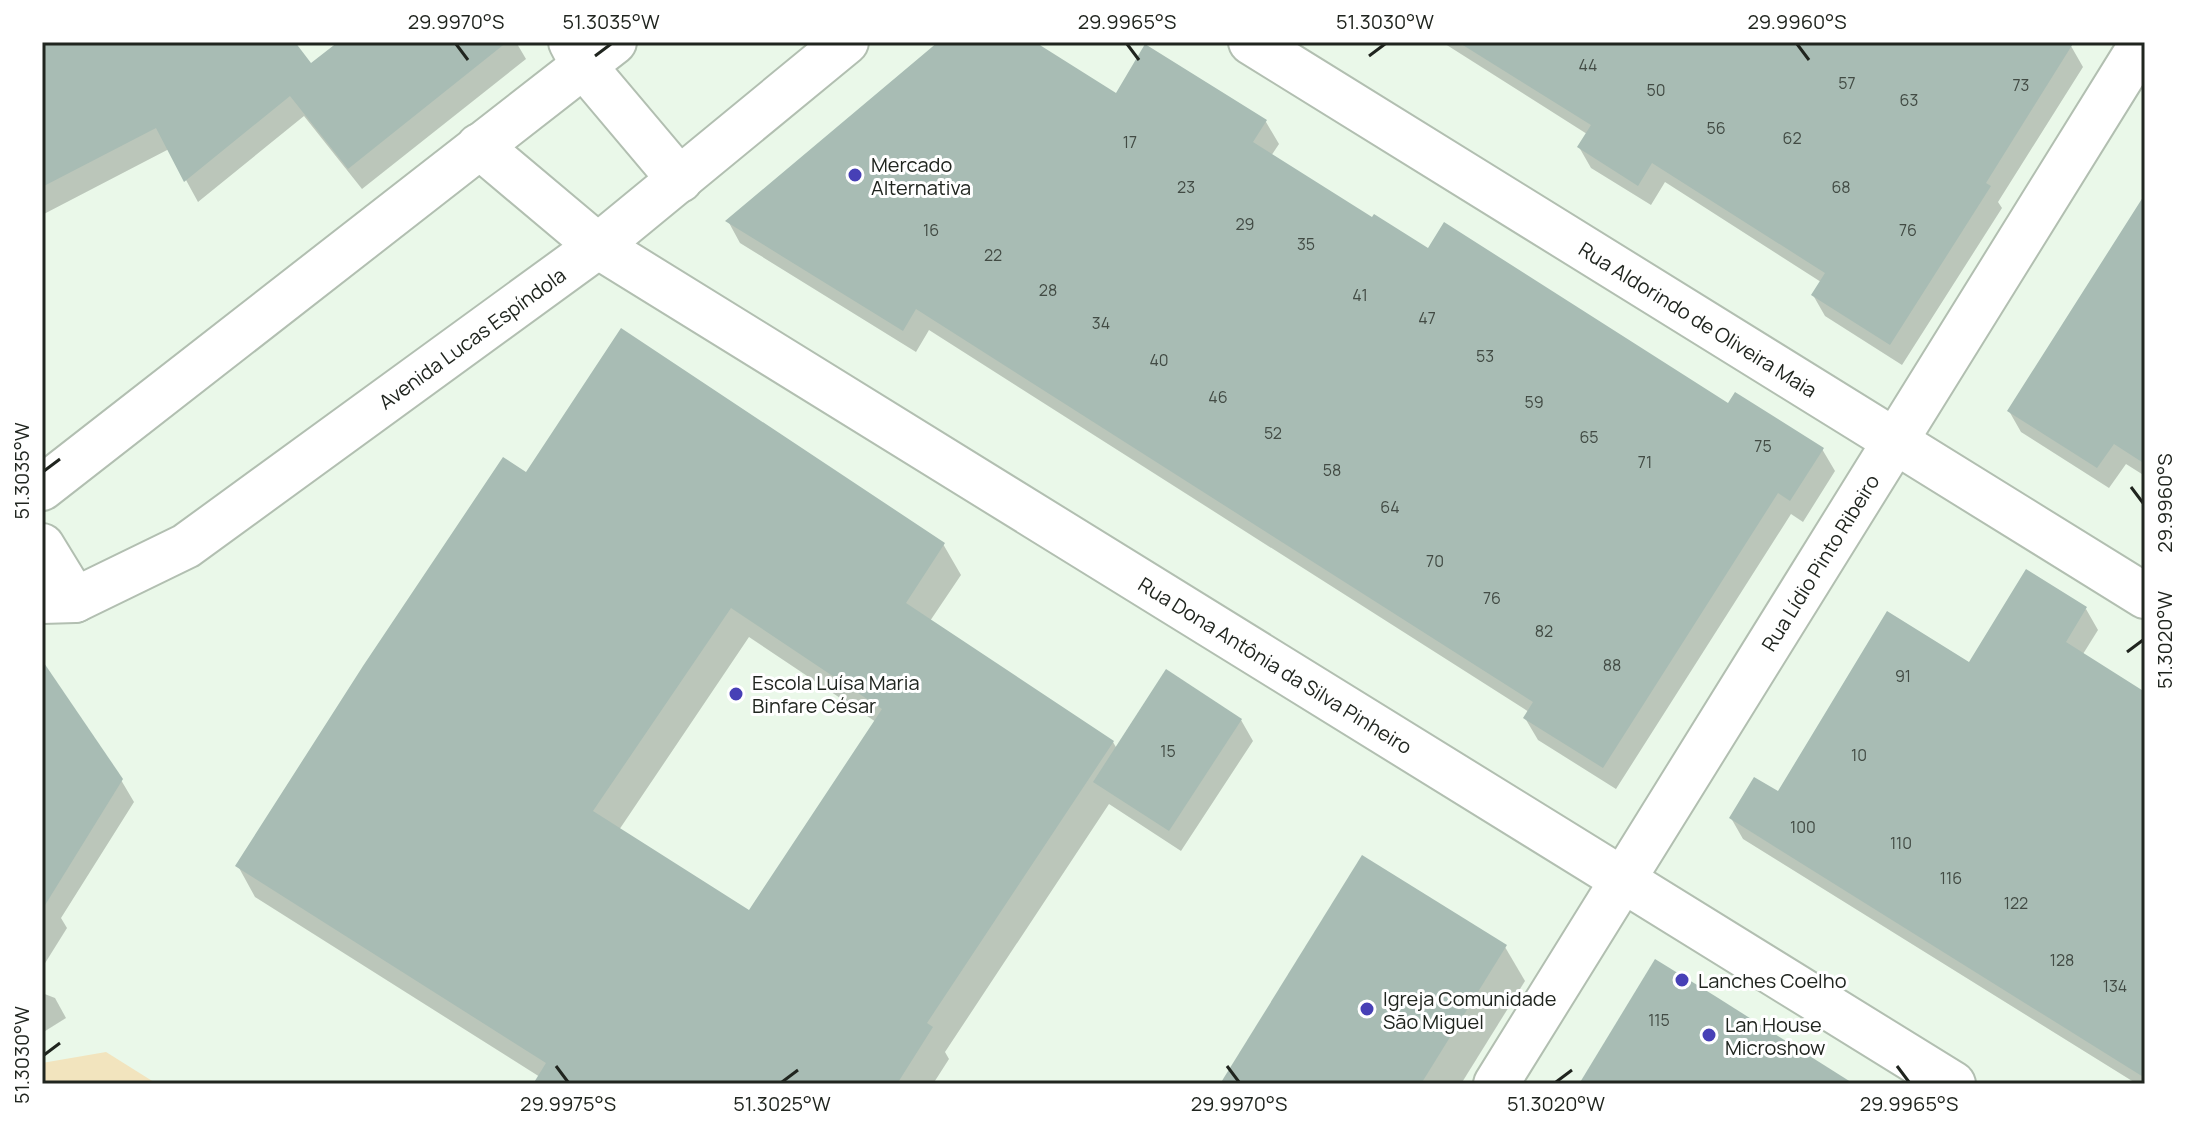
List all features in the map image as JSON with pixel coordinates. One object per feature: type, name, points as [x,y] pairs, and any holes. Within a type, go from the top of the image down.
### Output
[{"type":"street","name":"Avenida Lucas Espíndola","points":[[58,600],[186,546],[598,246],[846,42]]},
{"type":"street","name":"Rua Aldorindo de Oliveira Maia","points":[[1251,42],[2145,596]]},
{"type":"street","name":"Rua Lídio Pinto Ribeiro","points":[[1496,1084],[2143,42]]},
{"type":"street","points":[[42,488],[479,146],[590,50],[680,180]]},
{"type":"street","name":"Rua Dona Antônia da Silva Pinheiro","points":[[479,146],[598,246],[1953,1084]]},
{"type":"street","points":[[42,546],[58,600]]},
{"type":"shaded area","points":[[106,1052],[157,1084],[42,1084],[42,1063]]},
{"type":"building","points":[[42,42],[295,42],[311,63],[338,42],[507,42],[348,169],[290,96],[184,182],[156,128],[42,187]]},
{"type":"building","points":[[938,42],[1035,42],[1116,93],[1145,44],[1267,120],[1253,142],[1372,217],[1374,214],[1428,248],[1444,222],[1728,403],[1735,392],[1824,448],[1790,501],[1778,493],[1603,768],[1523,718],[1533,702],[916,309],[903,331],[725,221]]},
{"type":"building","points":[[1458,42],[2074,42],[1986,183],[1991,186],[1890,345],[1811,295],[1825,273],[1652,163],[1638,186],[1577,147],[1591,125]]},
{"type":"building","points":[[2145,194],[2145,464],[2114,444],[2097,468],[2007,411]]},
{"type":"building","name":"Escola Luísa Maria Binfare César","points":[[621,328],[945,543],[906,603],[1114,741],[927,1023],[933,1027],[897,1084],[533,1084],[546,1063],[235,866],[363,666],[503,457],[526,472]],"holes":[[[731,608],[882,709],[749,910],[593,811]]]},
{"type":"building","points":[[2026,569],[2087,607],[2066,642],[2145,692],[2145,1078],[1729,818],[1754,777],[1778,791],[1887,611],[1969,662]]},
{"type":"building","points":[[42,660],[123,779],[42,910]]},
{"type":"building","points":[[1166,669],[1242,719],[1169,831],[1093,782]]},
{"type":"building","name":"Igreja Comunidade São Miguel","points":[[1362,855],[1507,945],[1421,1084],[1220,1084]]},
{"type":"building","points":[[1655,959],[1715,996],[1854,1084],[1579,1084]]},
{"type":"place","name":"Mercado Alternativa","points":[[855,175]]},
{"type":"place","name":"Escola Luísa Maria Binfare César","points":[[736,694]]},
{"type":"place","name":"Lanches Coelho","points":[[1682,980]]},
{"type":"place","name":"Igreja Comunidade São Miguel","points":[[1367,1009]]},
{"type":"place","name":"Lan House Microshow","points":[[1709,1035]]}]
